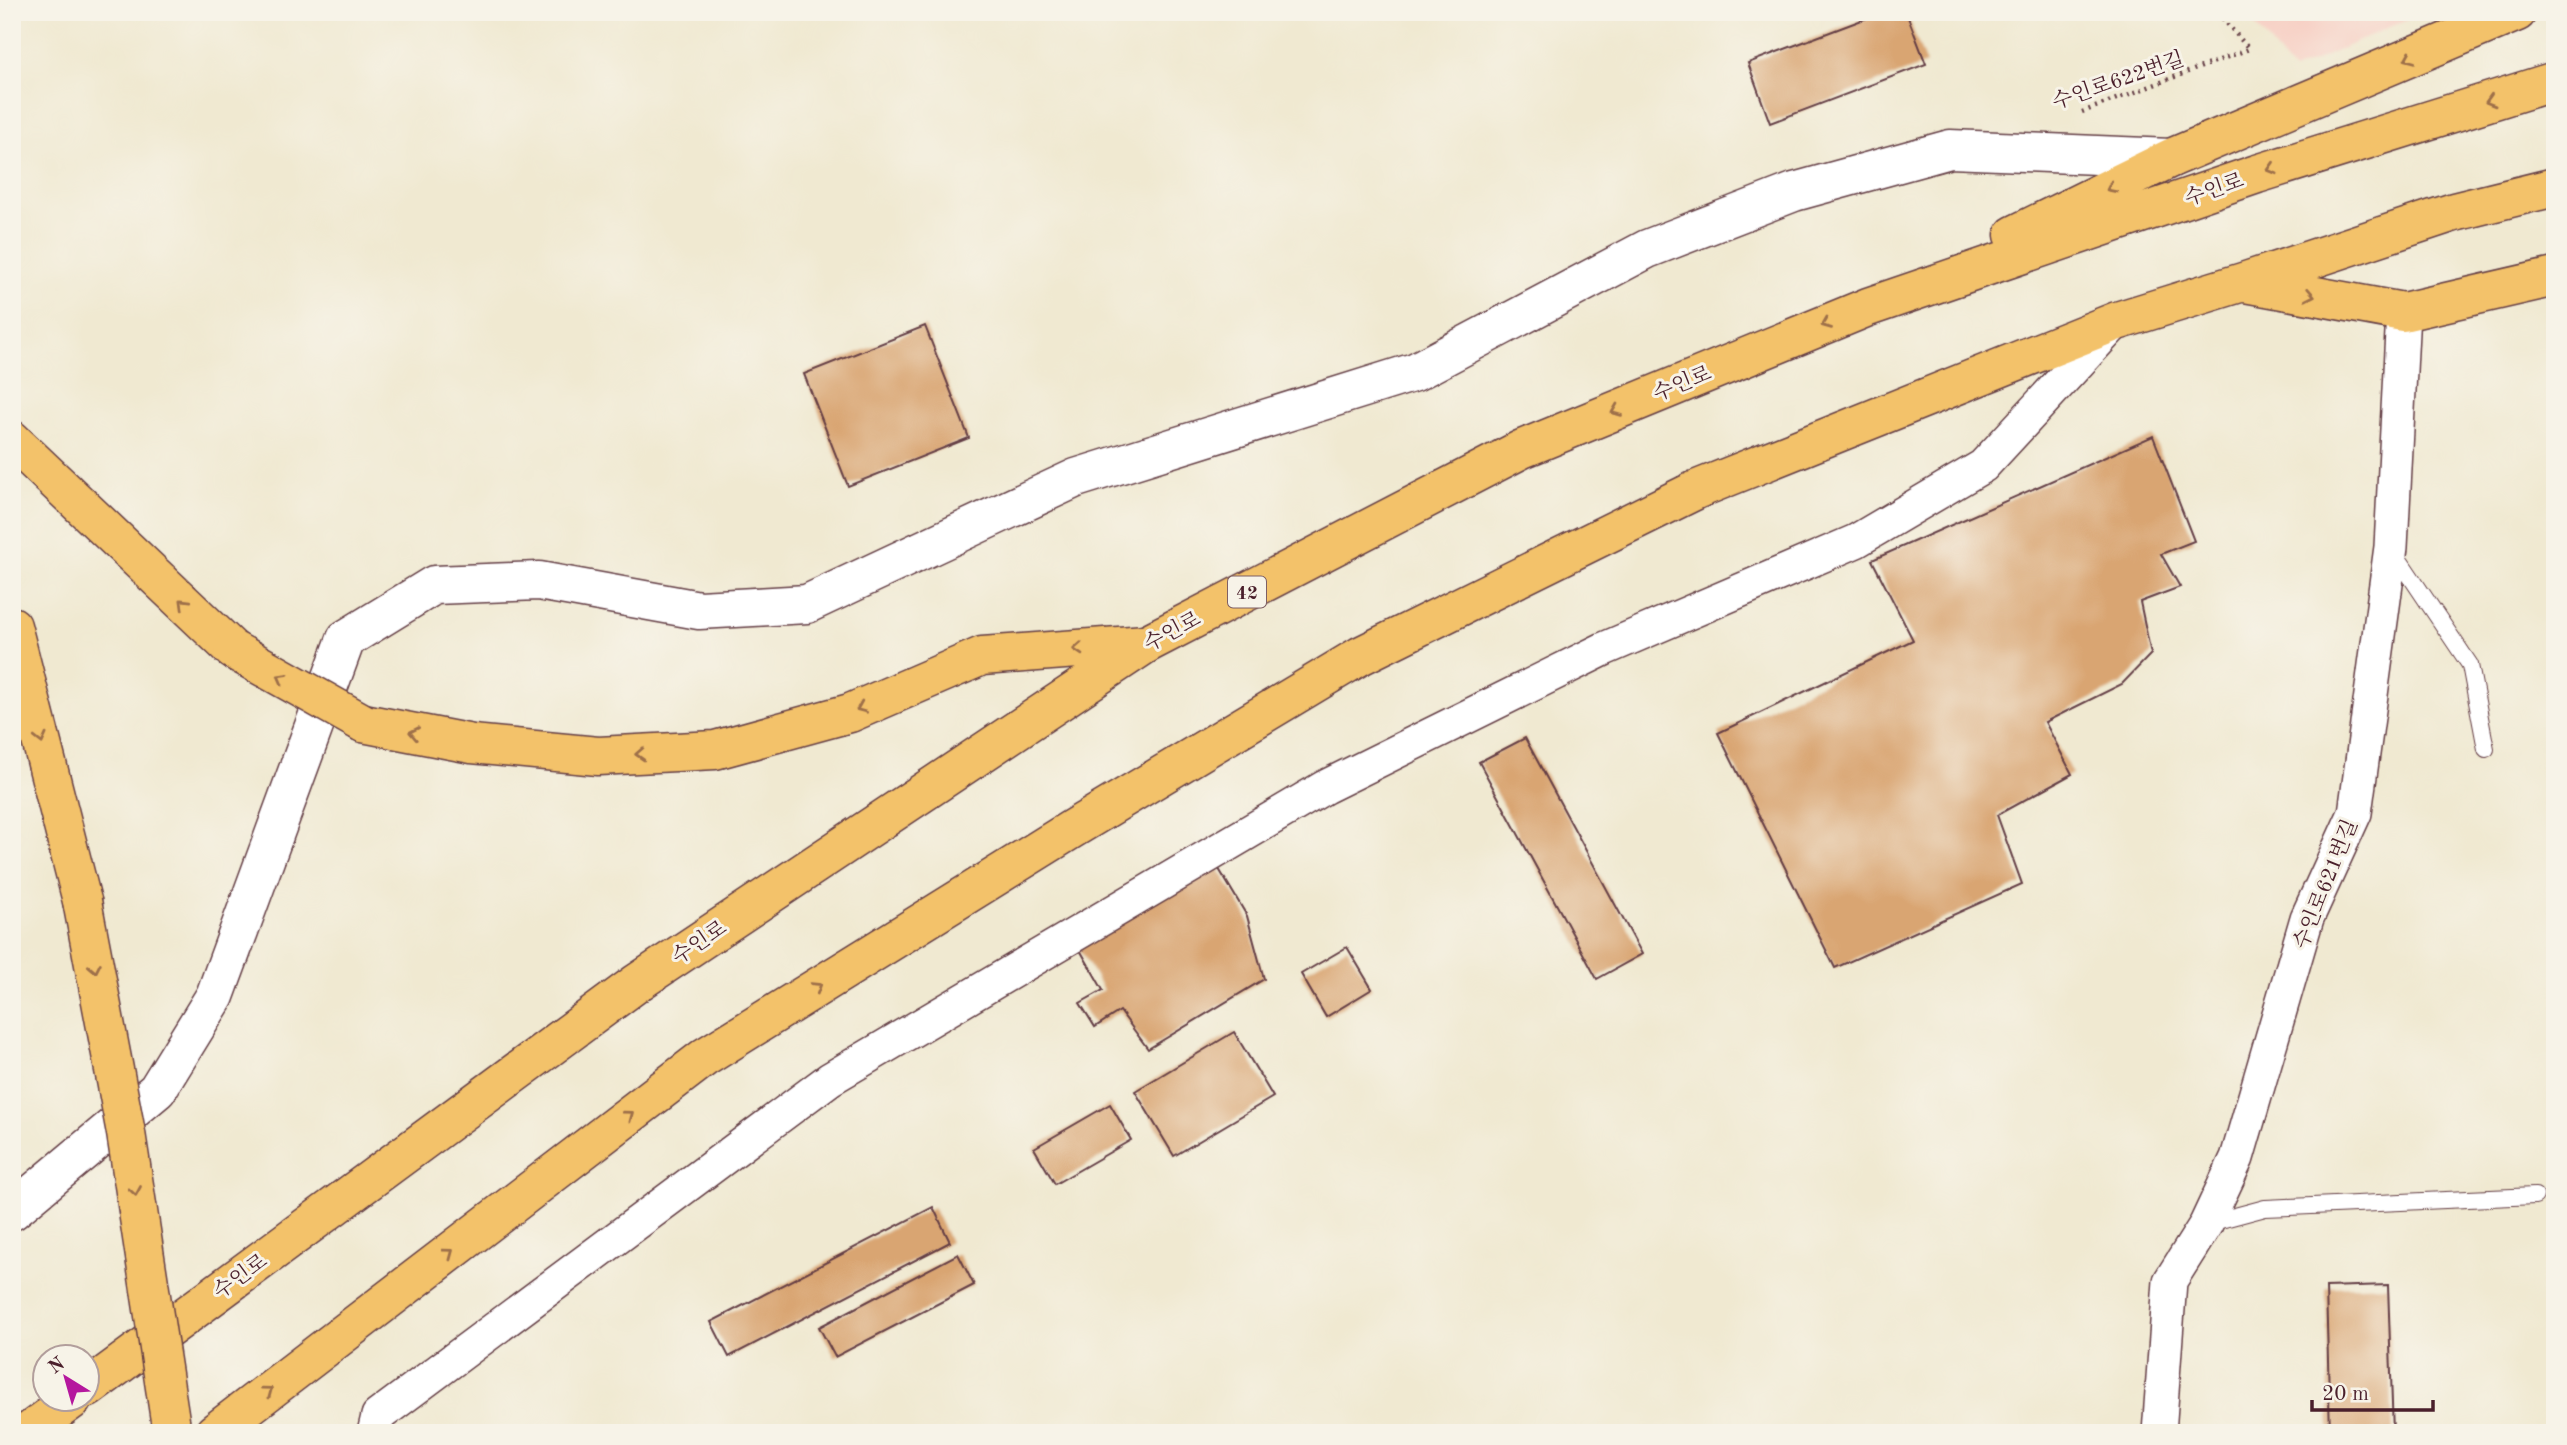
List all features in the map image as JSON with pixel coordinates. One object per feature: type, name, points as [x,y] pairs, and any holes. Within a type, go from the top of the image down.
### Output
[{"type":"highway","points":[[1868,307],[2171,158],[2517,12]]},
{"type":"highway","name":"수인로","points":[[102,1378],[637,984],[1146,644],[1522,449],[1868,307],[2257,174],[2555,81]]},
{"type":"highway","points":[[214,1433],[705,1057],[1072,829],[1360,656],[1698,489],[2117,321],[2454,212],[2555,187]]},
{"type":"highway","points":[[2243,282],[2403,313],[2555,277]]},
{"type":"highway","points":[[12,440],[233,650],[363,723],[472,744],[598,756],[715,750],[850,713],[982,656],[1146,644]]},
{"type":"highway","points":[[12,626],[82,901],[126,1133],[172,1433]]},
{"type":"highway","points":[[27,1433],[52,1414]]},
{"type":"street","points":[[12,1211],[157,1090],[215,996],[346,639],[434,585],[539,581],[699,610],[807,604],[1076,478],[1415,372],[1647,249],[1794,192],[1950,149],[2171,158]]},
{"type":"street","name":"수인로621번길","points":[[2159,1433],[2170,1281],[2206,1224],[2237,1158],[2306,918],[2355,813],[2391,547],[2403,313]]},
{"type":"street","points":[[374,1433],[378,1416],[830,1079],[1325,787],[1604,649],[1856,541],[1983,467],[2117,321]]},
{"type":"lane","points":[[2391,547],[2470,665],[2486,749]]},
{"type":"lane","points":[[2206,1224],[2264,1208],[2535,1196]]},
{"type":"path","name":"수인로622번길","points":[[2069,116],[2249,49],[2217,12]]},
{"type":"shaded area","points":[[2244,12],[2422,12],[2293,71]]},
{"type":"building","points":[[1883,12],[1906,12],[1926,64],[1770,123],[1748,63]]},
{"type":"building","points":[[925,326],[969,438],[848,486],[804,374]]},
{"type":"building","points":[[2153,436],[2194,541],[2161,554],[2180,587],[2140,602],[2151,654],[2122,684],[2045,722],[2072,774],[1997,815],[2022,884],[1835,968],[1718,733],[1913,640],[1872,560]]},
{"type":"building","points":[[1525,738],[1642,954],[1597,979],[1479,762]]},
{"type":"building","points":[[1213,859],[1247,916],[1264,979],[1148,1049],[1120,1011],[1095,1027],[1080,1003],[1103,990],[1075,941]]},
{"type":"building","points":[[1347,947],[1372,989],[1326,1017],[1301,974]]},
{"type":"building","points":[[1234,1032],[1273,1097],[1174,1156],[1135,1091]]},
{"type":"building","points":[[1110,1104],[1131,1140],[1055,1184],[1034,1148]]},
{"type":"building","points":[[933,1207],[950,1242],[729,1357],[711,1322]]},
{"type":"building","points":[[958,1254],[974,1285],[835,1357],[819,1327]]},
{"type":"building","points":[[2388,1285],[2393,1433],[2330,1433],[2326,1287]]}]
